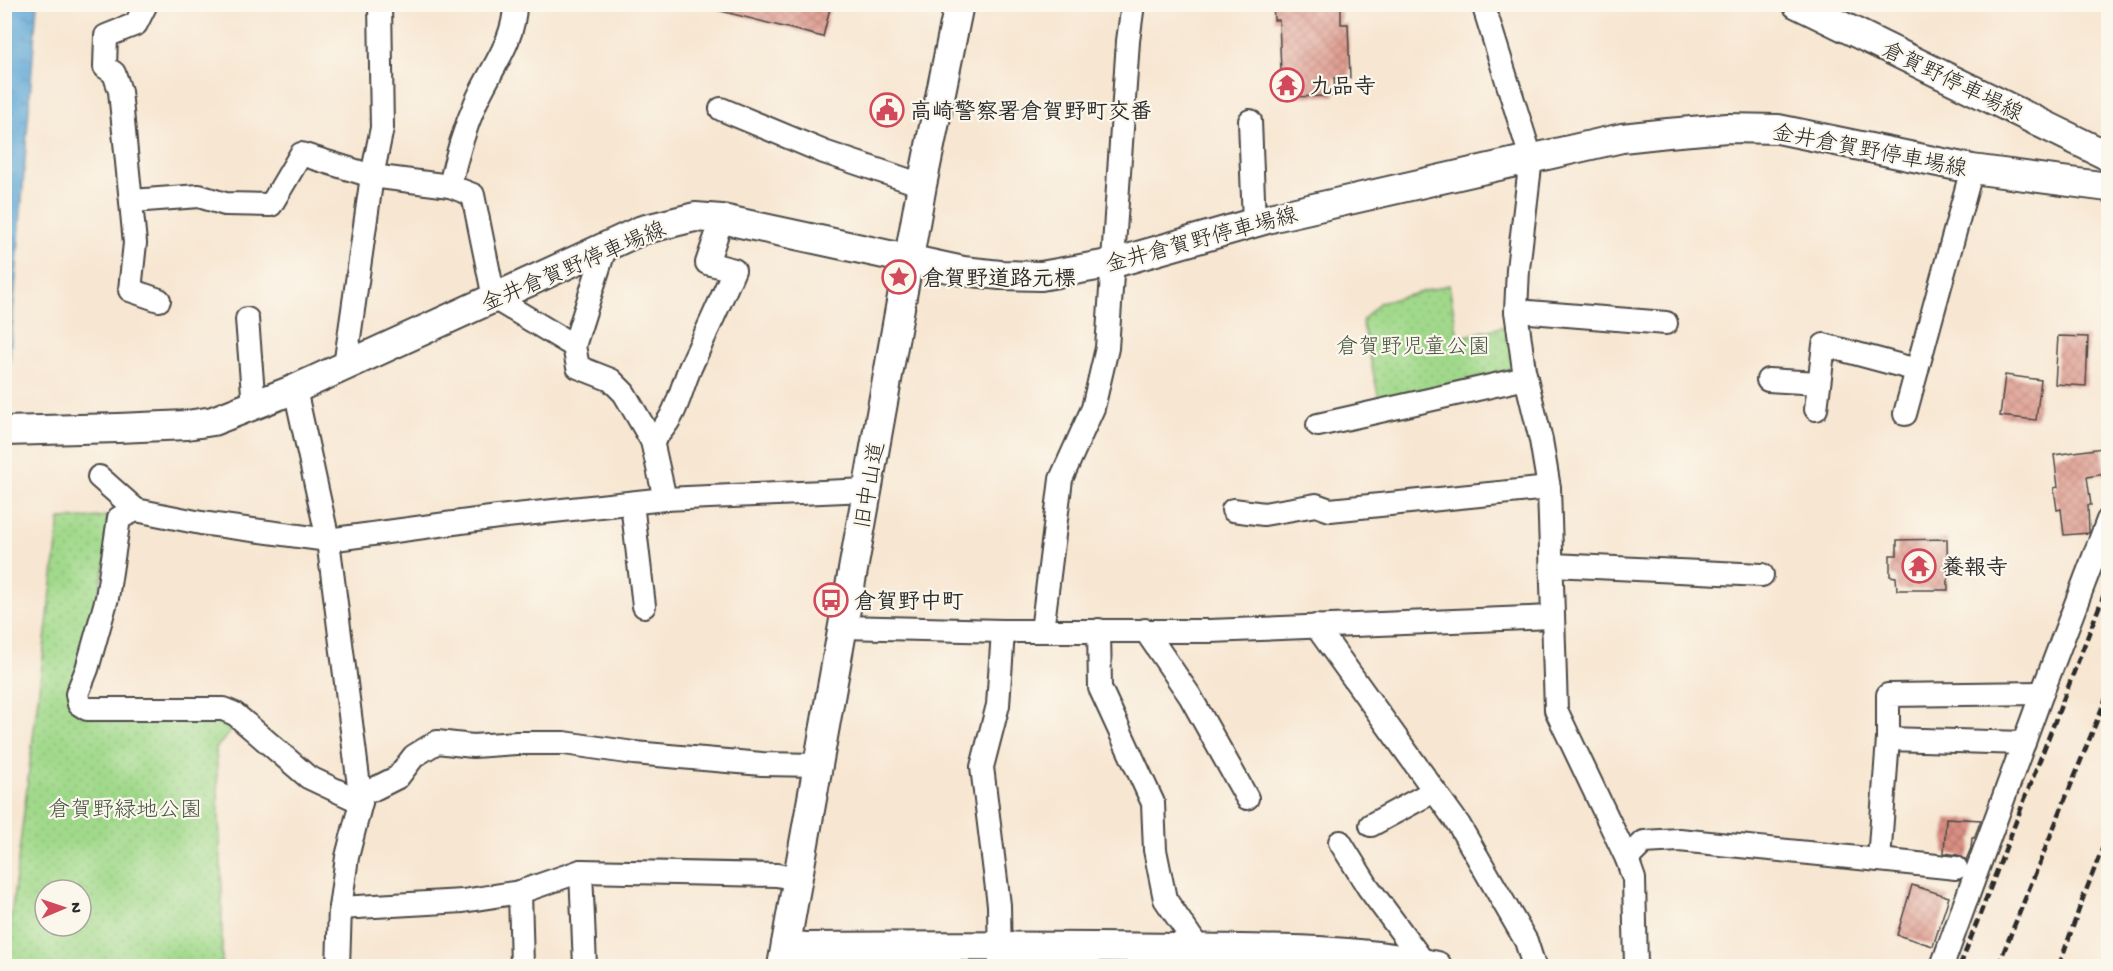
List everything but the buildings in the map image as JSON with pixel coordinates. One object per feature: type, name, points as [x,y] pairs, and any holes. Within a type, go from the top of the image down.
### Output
[{"type":"main road","name":"旧中山道","points":[[784,956],[922,185],[959,4]]},
{"type":"main road","name":"倉賀野停車場線","points":[[1797,4],[2109,156]]},
{"type":"main road","name":"金井倉賀野停車場線","points":[[4,431],[187,425],[213,421],[295,389],[642,230],[695,217],[722,219],[963,271],[1041,276],[1114,263],[1254,223],[1622,138],[1727,128],[1778,129],[1972,169],[2109,187]]},
{"type":"main road","points":[[784,956],[805,947],[999,956],[1198,949],[1316,951],[1374,956],[1431,965]]},
{"type":"street","points":[[146,4],[136,24],[106,36],[105,67],[114,73],[120,91],[135,243],[130,290],[159,300]]},
{"type":"street","points":[[345,366],[372,176],[382,128],[380,4]]},
{"type":"street","points":[[450,186],[457,151],[476,102],[505,46],[515,17],[515,4]]},
{"type":"street","points":[[1042,631],[1061,479],[1093,408],[1107,348],[1128,41],[1133,4]]},
{"type":"street","points":[[1483,4],[1531,158],[1518,269],[1516,311],[1526,378],[1541,440],[1549,488],[1556,710],[1627,859],[1634,879],[1636,966]]},
{"type":"street","points":[[721,109],[824,152],[922,185]]},
{"type":"street","points":[[1250,121],[1254,223]]},
{"type":"street","points":[[132,201],[199,196],[225,204],[271,205],[301,154],[372,176],[450,186],[473,195],[494,298],[574,346]]},
{"type":"street","points":[[1905,414],[1972,169]]},
{"type":"street","points":[[652,441],[665,428],[674,412],[689,371],[735,270],[707,263],[722,219]]},
{"type":"street","points":[[605,248],[574,346],[578,367],[611,380],[624,393],[652,441],[665,499]]},
{"type":"street","points":[[1516,311],[1666,322]]},
{"type":"street","points":[[247,319],[254,406]]},
{"type":"street","points":[[1816,410],[1824,345],[1917,370]]},
{"type":"street","points":[[1318,425],[1526,378]]},
{"type":"street","points":[[1767,380],[1819,383]]},
{"type":"street","points":[[295,389],[328,540],[360,797],[347,857],[340,908],[338,966]]},
{"type":"street","points":[[99,477],[136,510],[201,523],[328,540],[498,517],[665,499],[867,490]]},
{"type":"street","points":[[1233,510],[1264,514],[1316,505],[1330,510],[1549,488]]},
{"type":"street","points":[[632,503],[644,606]]},
{"type":"street","points":[[136,510],[119,518],[107,598],[87,669],[77,694],[79,704],[87,709],[223,709],[235,714],[308,777],[360,797]]},
{"type":"street","points":[[1942,966],[2042,693],[2109,520]]},
{"type":"street","points":[[1553,565],[1762,575]]},
{"type":"street","points":[[843,627],[1003,631],[1210,631],[1552,616]]},
{"type":"street","points":[[1316,626],[1459,825],[1526,941],[1534,966]]},
{"type":"street","points":[[1099,630],[1100,688],[1153,802],[1155,850],[1165,899],[1198,949]]},
{"type":"street","points":[[1145,630],[1190,696],[1247,798]]},
{"type":"street","points":[[999,956],[999,904],[982,767],[998,705],[1003,631]]},
{"type":"street","points":[[1879,860],[1888,695],[2042,693]]},
{"type":"street","points":[[1887,739],[2024,743]]},
{"type":"street","points":[[360,797],[398,777],[414,756],[437,742],[473,746],[564,743],[634,753],[762,764],[819,765]]},
{"type":"street","points":[[1371,825],[1434,791]]},
{"type":"street","points":[[1627,859],[1644,842],[1679,840],[1956,868]]},
{"type":"street","points":[[1340,842],[1368,887],[1431,965]]},
{"type":"street","points":[[340,908],[463,901],[520,892],[581,871],[777,875],[797,879]]},
{"type":"street","points":[[581,871],[585,966]]},
{"type":"street","points":[[520,892],[522,966]]},
{"type":"green space","name":"倉賀野児童公園","points":[[1449,285],[1458,338],[1506,326],[1516,368],[1380,403],[1362,321],[1379,303]]},
{"type":"green space","name":"倉賀野緑地公園","points":[[116,515],[74,705],[221,715],[238,724],[216,748],[222,890],[222,966],[5,966],[60,519]]},
{"type":"water","points":[[5,5],[37,5],[5,420]]},
{"type":"railway","points":[[1960,966],[2108,584]]},
{"type":"railway","points":[[1998,966],[2108,693]]},
{"type":"railway","points":[[2059,966],[2108,834]]},
{"type":"place","name":"九品寺","points":[[1287,85]]},
{"type":"place","name":"高崎警察署倉賀野町交番","points":[[887,110]]},
{"type":"place","name":"倉賀野道路元標","points":[[899,277]]},
{"type":"place","name":"養報寺","points":[[1919,566]]},
{"type":"place","name":"倉賀野中町","points":[[831,600]]}]
